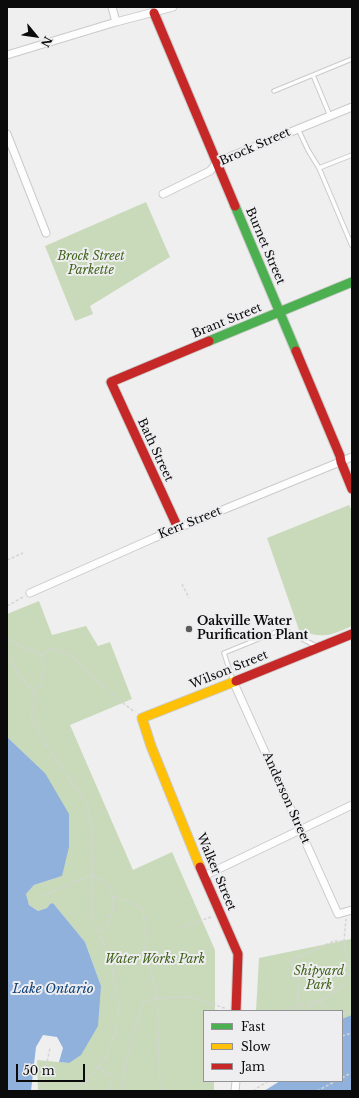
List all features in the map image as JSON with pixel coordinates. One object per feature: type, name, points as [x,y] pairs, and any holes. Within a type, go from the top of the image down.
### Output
[{"type":"street","points":[[112,7],[116,22]]},
{"type":"street","points":[[7,55],[116,22],[173,7]]},
{"type":"street","name":"Burnet Street","points":[[154,12],[340,456],[352,489]]},
{"type":"street","name":"Brock Street","points":[[163,194],[210,171],[217,162],[352,107]]},
{"type":"street","points":[[7,134],[46,233]]},
{"type":"street","name":"Brant Street","points":[[111,382],[352,282]]},
{"type":"street","name":"Bath Street","points":[[111,382],[178,528]]},
{"type":"street","name":"Kerr Street","points":[[30,593],[178,528],[352,457]]},
{"type":"street","name":"Wilson Street","points":[[142,718],[352,634]]},
{"type":"street","name":"Anderson Street","points":[[234,681],[338,914],[349,910]]},
{"type":"street","name":"Walker Street","points":[[142,718],[151,746],[204,876],[238,954],[236,1010]]},
{"type":"street","points":[[204,876],[352,805]]},
{"type":"lane","points":[[274,91],[352,59]]},
{"type":"lane","points":[[313,75],[330,116]]},
{"type":"lane","points":[[298,128],[308,150],[319,168],[352,246]]},
{"type":"lane","points":[[319,168],[352,155]]},
{"type":"lane","points":[[234,681],[224,654],[283,629],[318,647]]},
{"type":"path","points":[[7,560],[22,553]]},
{"type":"path","points":[[182,584],[189,598]]},
{"type":"path","points":[[7,606],[30,593]]},
{"type":"path","points":[[7,638],[25,649],[35,651],[41,655],[44,668],[41,685],[34,692]]},
{"type":"path","points":[[41,655],[52,648],[71,655],[116,698],[142,718]]},
{"type":"path","points":[[7,651],[19,675],[34,692],[35,702],[32,717],[45,743],[87,805],[93,840],[92,916],[110,961],[118,1001],[117,1030],[106,1057],[85,1082],[70,1091]]},
{"type":"path","points":[[38,897],[92,875],[104,881],[113,895],[142,908],[147,928],[144,954],[152,974],[157,998],[160,1090]]},
{"type":"path","points":[[98,931],[108,924],[113,909],[113,895]]},
{"type":"path","points":[[285,1010],[321,999],[346,984],[350,971],[344,941],[349,910]]},
{"type":"path","points":[[180,928],[220,913]]},
{"type":"path","points":[[298,1006],[299,982],[290,960],[334,941],[344,941]]},
{"type":"path","points":[[121,1091],[125,1063],[143,1004],[157,998],[192,997],[229,1010]]},
{"type":"path","points":[[303,1010],[318,1003],[321,999]]},
{"type":"path","points":[[321,999],[326,1010]]},
{"type":"path","points":[[343,1014],[352,1010]]},
{"type":"path","points":[[43,1091],[43,1081],[50,1048]]},
{"type":"path","points":[[97,1067],[111,1075],[112,1080],[109,1086],[113,1091]]},
{"type":"path","points":[[343,1077],[349,1074]]},
{"type":"path","points":[[85,1082],[87,1091]]},
{"type":"path","points":[[253,1091],[266,1082]]},
{"type":"path","points":[[317,1091],[334,1082]]},
{"type":"green space","name":"Brock Street Parkette","points":[[146,202],[170,257],[90,306],[93,314],[75,321],[45,246]]},
{"type":"green space","points":[[349,505],[352,511],[352,626],[326,635],[314,635],[307,633],[299,630],[267,538]]},
{"type":"green space","name":"Water Works Park","points":[[39,601],[52,635],[86,626],[98,646],[110,642],[132,699],[70,725],[133,870],[172,852],[215,950],[215,1010],[203,1010],[203,1082],[214,1082],[214,1091],[38,1091],[37,1060],[69,1063],[101,986],[85,942],[53,903],[47,908],[38,911],[29,905],[26,894],[34,885],[62,876],[45,773],[7,737],[7,614]]},
{"type":"green space","name":"Shipyard Park","points":[[351,939],[352,1017],[343,1023],[343,1010],[256,1010],[259,958]]},
{"type":"water","name":"Lake Ontario","points":[[7,737],[45,773],[69,814],[69,847],[62,876],[34,885],[26,894],[29,905],[38,911],[47,908],[53,903],[85,942],[101,986],[98,1026],[81,1055],[69,1063],[59,1062],[63,1048],[57,1037],[43,1035],[36,1047],[31,1091],[7,1091]]},
{"type":"water","points":[[352,1015],[352,1091],[264,1091],[278,1082],[343,1082],[343,1019]]},
{"type":"traffic: fast","points":[[235,206],[296,351]]},
{"type":"traffic: fast","points":[[209,341],[352,282]]},
{"type":"traffic: slow","points":[[200,867],[151,746],[142,718],[236,681]]},
{"type":"traffic: jam","points":[[154,13],[235,206]]},
{"type":"traffic: jam","points":[[178,528],[111,382],[209,341]]},
{"type":"traffic: jam","points":[[296,351],[340,456],[352,489]]},
{"type":"traffic: jam","points":[[236,681],[352,634]]},
{"type":"traffic: jam","points":[[200,867],[238,954],[236,1010]]},
{"type":"place","name":"Oakville Water Purification Plant","points":[[189,629]]}]
